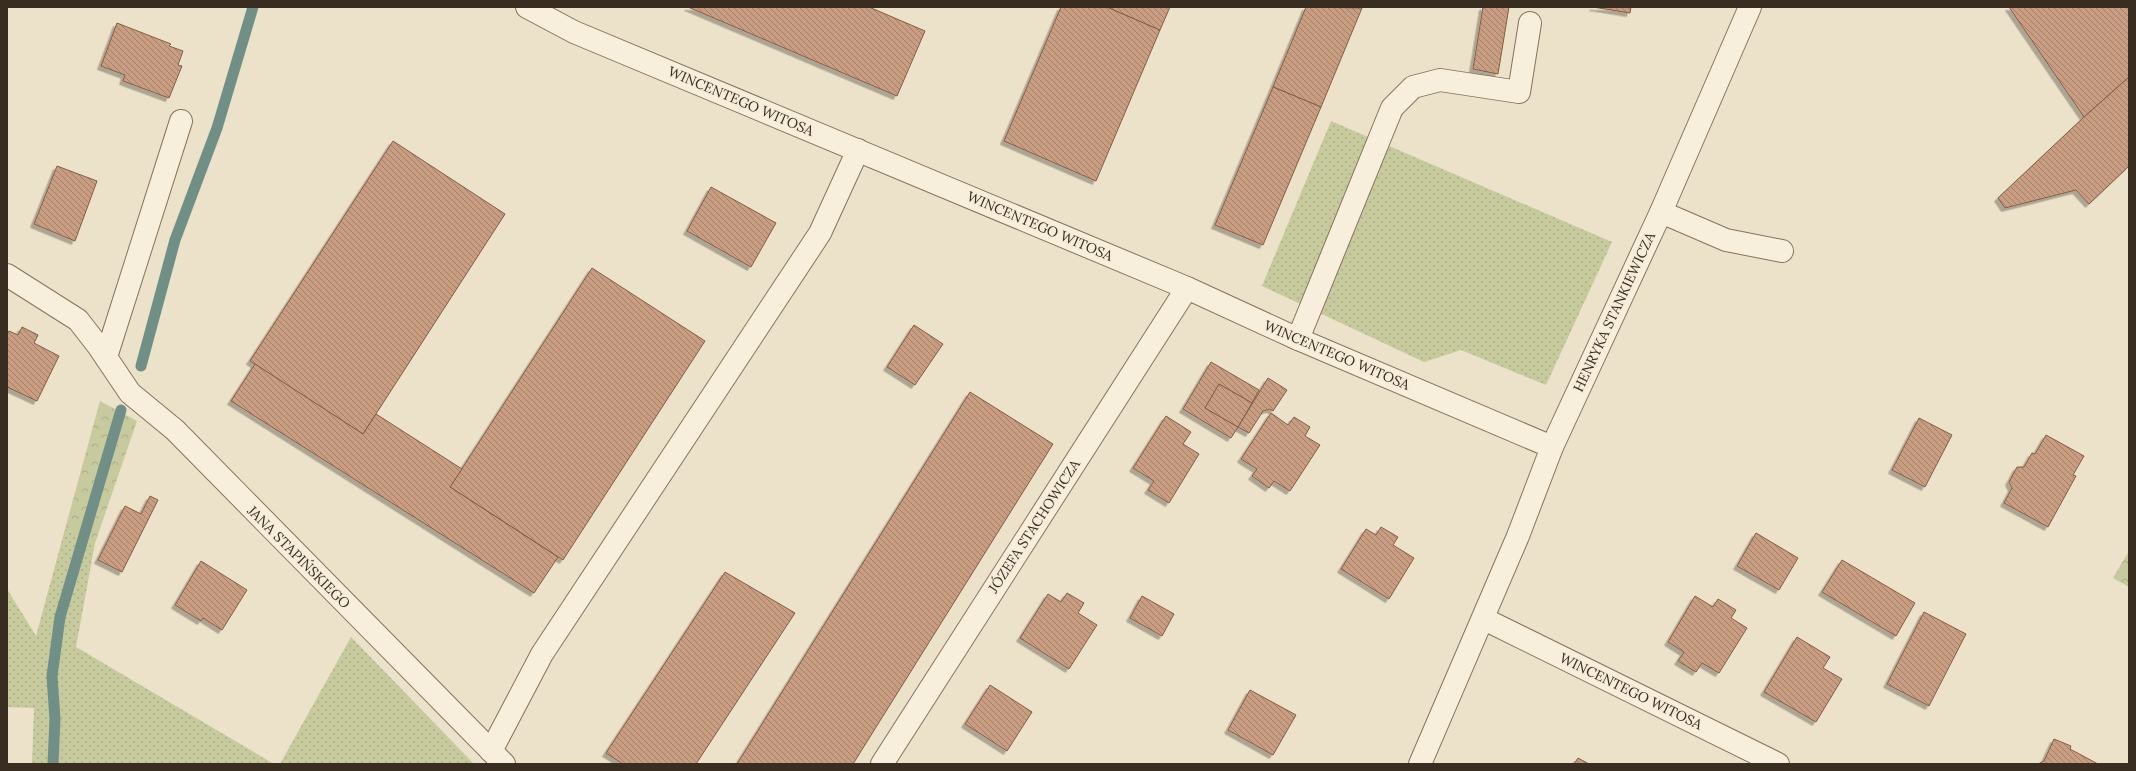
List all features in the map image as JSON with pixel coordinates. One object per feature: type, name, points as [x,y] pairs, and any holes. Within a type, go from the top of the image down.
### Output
[{"type":"street","name":"WINCENTEGO WITOSA","points":[[527,7],[574,32],[1187,288],[1298,339],[1552,446]]},
{"type":"street","name":"HENRYKA STANKIEWICZA","points":[[1420,764],[1484,619],[1518,536],[1552,446],[1661,212],[1750,7]]},
{"type":"street","points":[[1298,339],[1392,108],[1413,87],[1440,80],[1519,92],[1530,23]]},
{"type":"street","points":[[103,352],[181,121]]},
{"type":"street","points":[[497,757],[542,654],[820,233],[858,150]]},
{"type":"street","points":[[1661,212],[1726,240],[1782,251]]},
{"type":"street","name":"JANA STAPIŃSKIEGO","points":[[7,275],[78,320],[103,352],[130,393],[174,430],[497,757]]},
{"type":"street","name":"JÓZEFA STACHOWICZA","points":[[882,764],[1187,288]]},
{"type":"street","name":"WINCENTEGO WITOSA","points":[[1484,619],[1778,764]]},
{"type":"green space","points":[[1331,121],[1612,242],[1546,385],[1461,350],[1424,362],[1262,286]]},
{"type":"green space","points":[[100,401],[137,421],[95,543],[65,529]]},
{"type":"green space","points":[[65,529],[95,543],[76,647],[274,764],[32,764],[34,708],[7,707],[7,589],[36,636]]},
{"type":"green space","points":[[2129,551],[2129,587],[2113,578]]},
{"type":"green space","points":[[351,637],[474,764],[280,764]]},
{"type":"building","points":[[688,7],[869,7],[925,31],[897,96]]},
{"type":"building","points":[[1061,7],[1107,7],[1160,30],[1096,181],[1004,141]]},
{"type":"building","points":[[1107,7],[1170,7],[1160,30]]},
{"type":"building","points":[[1306,7],[1362,8],[1321,107],[1273,87]]},
{"type":"building","points":[[1483,7],[1509,7],[1498,74],[1473,69]]},
{"type":"building","points":[[1593,7],[1631,7],[1630,13]]},
{"type":"building","points":[[2009,7],[2129,7],[2129,77],[2084,117]]},
{"type":"building","points":[[117,23],[171,44],[169,46],[183,51],[178,65],[182,66],[169,98],[123,81],[125,75],[101,66]]},
{"type":"building","points":[[2129,77],[2129,166],[2089,204],[2076,190],[2005,208],[1998,198]]},
{"type":"building","points":[[1273,87],[1321,107],[1263,245],[1215,225]]},
{"type":"building","points":[[393,141],[505,214],[363,434],[250,361]]},
{"type":"building","points":[[57,166],[97,181],[75,241],[34,224]]},
{"type":"building","points":[[711,187],[776,223],[751,267],[687,231]]},
{"type":"building","points":[[592,268],[705,341],[563,560],[450,487]]},
{"type":"building","points":[[914,325],[943,344],[915,385],[887,367]]},
{"type":"building","points":[[22,327],[38,335],[34,343],[59,356],[37,401],[7,387],[7,334],[9,331],[18,335]]},
{"type":"building","points":[[1211,362],[1259,390],[1252,403],[1219,384],[1205,408],[1238,427],[1231,438],[1183,409]]},
{"type":"building","points":[[255,364],[363,434],[376,414],[462,469],[450,487],[558,557],[534,593],[231,401]]},
{"type":"building","points":[[1268,378],[1287,390],[1273,411],[1270,409],[1263,411],[1249,433],[1238,427]]},
{"type":"building","points":[[1219,384],[1252,403],[1238,427],[1205,408]]},
{"type":"building","points":[[970,392],[1053,444],[853,764],[737,764]]},
{"type":"building","points":[[1271,413],[1288,425],[1294,417],[1310,427],[1305,436],[1320,445],[1290,491],[1274,481],[1269,488],[1252,476],[1257,469],[1241,459]]},
{"type":"building","points":[[1166,416],[1191,432],[1183,444],[1199,454],[1169,503],[1148,490],[1154,481],[1133,468]]},
{"type":"building","points":[[1919,418],[1952,435],[1925,487],[1892,470]]},
{"type":"building","points":[[2046,435],[2084,456],[2073,475],[2076,476],[2048,527],[2004,503],[2012,488],[2009,482],[2017,467],[2024,467],[2032,453],[2035,454]]},
{"type":"building","points":[[150,496],[158,500],[122,572],[98,560],[125,506],[141,514]]},
{"type":"building","points":[[1381,527],[1398,537],[1393,545],[1414,558],[1389,599],[1341,569],[1366,529],[1376,535]]},
{"type":"building","points":[[1756,533],[1798,558],[1779,590],[1737,566]]},
{"type":"building","points":[[1842,560],[1915,603],[1896,636],[1822,592]]},
{"type":"building","points":[[201,561],[247,590],[222,630],[203,618],[201,621],[175,605]]},
{"type":"building","points":[[725,572],[795,613],[696,764],[623,764],[606,753]]},
{"type":"building","points":[[1067,593],[1084,603],[1078,613],[1097,625],[1069,669],[1020,638],[1048,594],[1061,602]]},
{"type":"building","points":[[1142,596],[1174,614],[1162,636],[1130,618]]},
{"type":"building","points":[[1695,596],[1713,607],[1718,599],[1736,610],[1731,618],[1747,628],[1719,673],[1702,663],[1696,672],[1678,661],[1684,652],[1668,642]]},
{"type":"building","points":[[1924,612],[1966,634],[1929,706],[1887,684]]},
{"type":"building","points":[[1797,637],[1830,657],[1823,668],[1842,679],[1816,722],[1764,692]]},
{"type":"building","points":[[990,685],[1032,712],[1007,751],[965,724]]},
{"type":"building","points":[[1250,690],[1296,715],[1273,755],[1228,730]]},
{"type":"building","points":[[2054,739],[2071,746],[2070,749],[2098,764],[2038,764],[2044,761]]},
{"type":"building","points":[[1578,758],[1589,764],[1574,764]]},
{"type":"waterway","points":[[141,366],[175,240],[217,128],[253,7]]},
{"type":"waterway","points":[[53,764],[55,719],[52,676],[60,617],[121,410]]}]
